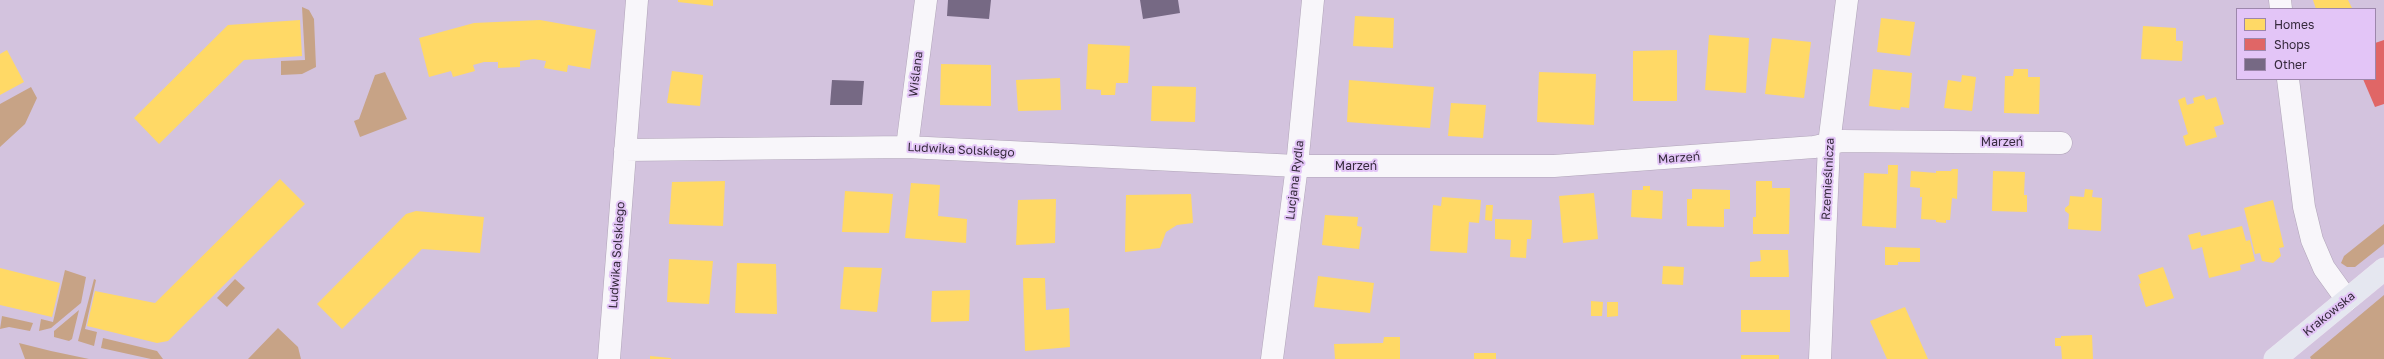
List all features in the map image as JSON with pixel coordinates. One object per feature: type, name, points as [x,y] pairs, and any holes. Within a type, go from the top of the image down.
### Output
[{"type":"main road","name":"Krakowska","points":[[2275,359],[2384,269]]},
{"type":"street","name":"Ludwika Solskiego","points":[[609,359],[637,0]]},
{"type":"street","name":"Wiślana","points":[[907,147],[926,0]]},
{"type":"street","name":"Lucjana Rydla","points":[[1272,359],[1297,166],[1313,0]]},
{"type":"street","name":"Rzemieślnicza","points":[[1820,359],[1829,144],[1847,0]]},
{"type":"street","points":[[2288,80],[2304,207],[2312,240],[2324,268],[2347,300]]},
{"type":"street","name":"Marzeń","points":[[1297,166],[1554,166],[1814,147],[1842,141],[2061,143]]},
{"type":"street","name":"Ludwika Solskiego","points":[[625,150],[907,147],[1297,166]]},
{"type":"shaded area","points":[[302,7],[309,10],[314,19],[316,67],[302,74],[281,75],[281,61],[305,60]]},
{"type":"shaded area","points":[[385,72],[407,119],[360,137],[354,121],[359,119],[375,75]]},
{"type":"shaded area","points":[[31,87],[37,98],[25,124],[0,147],[0,104]]},
{"type":"shaded area","points":[[2384,224],[2384,244],[2355,267],[2347,267],[2341,263],[2344,256]]},
{"type":"shaded area","points":[[65,270],[86,277],[81,303],[51,328],[39,331],[41,319],[53,322]]},
{"type":"shaded area","points":[[94,279],[96,280],[85,329],[97,332],[94,346],[78,341]]},
{"type":"shaded area","points":[[235,279],[245,288],[227,307],[217,298]]},
{"type":"shaded area","points":[[2384,295],[2384,359],[2311,359],[2310,357]]},
{"type":"shaded area","points":[[79,310],[72,339],[69,341],[54,337],[54,331]]},
{"type":"shaded area","points":[[2,316],[33,323],[30,331],[9,327],[0,329]]},
{"type":"shaded area","points":[[278,328],[298,347],[301,359],[248,359]]},
{"type":"shaded area","points":[[103,338],[157,351],[163,359],[151,359],[101,348]]},
{"type":"shaded area","points":[[19,343],[51,351],[89,359],[25,359]]},
{"type":"building: Homes","points":[[678,0],[713,0],[713,6],[678,2]]},
{"type":"building: Homes","points":[[2313,0],[2348,0],[2352,8],[2316,8]]},
{"type":"building: Homes","points":[[1355,16],[1394,18],[1393,48],[1353,46]]},
{"type":"building: Homes","points":[[1881,18],[1915,22],[1910,56],[1877,52]]},
{"type":"building: Homes","points":[[300,20],[302,56],[244,60],[159,144],[134,118],[228,25]]},
{"type":"building: Homes","points":[[540,20],[596,30],[590,69],[568,65],[567,72],[544,68],[546,61],[534,59],[520,61],[520,67],[498,68],[498,62],[484,62],[473,65],[475,71],[453,77],[451,71],[429,77],[419,38],[474,23]]},
{"type":"building: Homes","points":[[2143,26],[2176,28],[2176,41],[2183,41],[2182,61],[2141,59]]},
{"type":"building: Homes","points":[[1709,35],[1749,38],[1746,93],[1705,90]]},
{"type":"building: Homes","points":[[1772,38],[1811,42],[1804,98],[1765,94]]},
{"type":"building: Homes","points":[[1088,44],[1130,46],[1128,83],[1116,83],[1115,95],[1101,95],[1101,90],[1086,89]]},
{"type":"building: Homes","points":[[7,50],[24,82],[0,95],[0,54]]},
{"type":"building: Homes","points":[[1677,50],[1677,101],[1633,101],[1633,51]]},
{"type":"building: Homes","points":[[941,64],[991,65],[991,106],[940,105]]},
{"type":"building: Homes","points":[[1873,69],[1912,73],[1909,108],[1901,107],[1900,110],[1869,106]]},
{"type":"building: Homes","points":[[2014,69],[2028,69],[2028,77],[2040,77],[2039,114],[2004,113],[2005,76],[2013,76]]},
{"type":"building: Homes","points":[[672,71],[703,75],[700,106],[667,103]]},
{"type":"building: Homes","points":[[1539,72],[1596,74],[1594,125],[1537,122]]},
{"type":"building: Homes","points":[[1962,75],[1976,77],[1972,111],[1944,108],[1948,80],[1961,82]]},
{"type":"building: Homes","points":[[1060,78],[1061,110],[1018,111],[1016,80]]},
{"type":"building: Homes","points":[[1349,80],[1434,87],[1430,128],[1347,122]]},
{"type":"building: Homes","points":[[1152,86],[1196,87],[1195,122],[1151,121]]},
{"type":"building: Homes","points":[[2204,95],[2206,100],[2216,97],[2224,124],[2214,127],[2217,137],[2186,146],[2183,136],[2188,134],[2178,100],[2185,97],[2187,105],[2194,103],[2193,98]]},
{"type":"building: Homes","points":[[1451,103],[1486,105],[1483,138],[1448,136]]},
{"type":"building: Homes","points":[[1888,165],[1898,165],[1896,228],[1862,226],[1864,173],[1888,174]]},
{"type":"building: Homes","points":[[1952,169],[1958,169],[1957,199],[1952,198],[1950,220],[1946,220],[1946,223],[1936,222],[1936,220],[1921,219],[1922,197],[1920,197],[1920,188],[1910,187],[1911,171],[1936,173],[1936,171],[1951,171]]},
{"type":"building: Homes","points":[[1993,171],[2025,172],[2024,195],[2027,195],[2027,212],[1992,211]]},
{"type":"building: Homes","points":[[280,179],[305,204],[168,341],[157,343],[87,326],[95,291],[155,303]]},
{"type":"building: Homes","points":[[725,181],[723,226],[669,224],[672,182]]},
{"type":"building: Homes","points":[[1756,181],[1772,181],[1772,188],[1790,188],[1789,234],[1753,234],[1753,217],[1756,217]]},
{"type":"building: Homes","points":[[911,183],[940,185],[938,216],[967,219],[966,243],[905,238]]},
{"type":"building: Homes","points":[[1643,186],[1650,186],[1650,190],[1663,191],[1662,219],[1631,217],[1632,190],[1643,190]]},
{"type":"building: Homes","points":[[1692,189],[1730,190],[1730,209],[1724,209],[1724,227],[1687,226],[1687,199],[1692,199]]},
{"type":"building: Homes","points":[[2085,189],[2093,190],[2092,197],[2102,198],[2101,231],[2068,229],[2069,214],[2065,211],[2065,208],[2069,205],[2070,196],[2084,197]]},
{"type":"building: Homes","points":[[845,191],[893,194],[889,233],[842,232]]},
{"type":"building: Homes","points":[[1594,193],[1598,239],[1563,243],[1559,196]]},
{"type":"building: Homes","points":[[1191,194],[1193,223],[1177,225],[1166,232],[1160,248],[1125,252],[1126,195]]},
{"type":"building: Homes","points":[[1442,197],[1481,200],[1479,223],[1469,222],[1467,253],[1430,251],[1433,205],[1441,206]]},
{"type":"building: Homes","points":[[1056,199],[1055,243],[1016,245],[1018,200]]},
{"type":"building: Homes","points":[[2273,200],[2284,247],[2279,248],[2281,256],[2273,263],[2262,261],[2260,253],[2255,254],[2244,208]]},
{"type":"building: Homes","points":[[1486,205],[1493,205],[1492,221],[1485,220]]},
{"type":"building: Homes","points":[[416,211],[484,217],[480,253],[422,249],[342,329],[317,304],[406,214]]},
{"type":"building: Homes","points":[[1325,215],[1358,217],[1357,226],[1362,227],[1359,249],[1322,245]]},
{"type":"building: Homes","points":[[1495,219],[1532,220],[1531,239],[1527,239],[1526,258],[1510,257],[1511,240],[1495,239]]},
{"type":"building: Homes","points":[[2242,226],[2246,241],[2250,240],[2255,261],[2240,265],[2241,270],[2209,278],[2202,247],[2192,250],[2188,235],[2200,232],[2201,236]]},
{"type":"building: Homes","points":[[1885,247],[1920,248],[1920,262],[1898,262],[1898,265],[1885,265]]},
{"type":"building: Homes","points":[[1760,250],[1788,250],[1789,277],[1750,277],[1750,262],[1761,261]]},
{"type":"building: Homes","points":[[669,259],[713,261],[709,304],[667,302]]},
{"type":"building: Homes","points":[[737,263],[776,264],[777,314],[735,313]]},
{"type":"building: Homes","points":[[1663,266],[1684,267],[1683,285],[1662,284]]},
{"type":"building: Homes","points":[[844,267],[882,268],[877,312],[840,309]]},
{"type":"building: Homes","points":[[2163,267],[2174,298],[2146,307],[2139,284],[2141,283],[2138,275]]},
{"type":"building: Homes","points":[[0,268],[60,283],[52,317],[0,305]]},
{"type":"building: Homes","points":[[1318,276],[1374,283],[1370,313],[1314,307]]},
{"type":"building: Homes","points":[[1023,278],[1045,278],[1046,310],[1069,308],[1070,347],[1025,351]]},
{"type":"building: Homes","points":[[970,290],[969,321],[931,322],[932,291]]},
{"type":"building: Homes","points":[[1591,301],[1603,302],[1602,316],[1591,316]]},
{"type":"building: Homes","points":[[1607,302],[1618,302],[1618,316],[1607,317]]},
{"type":"building: Homes","points":[[1905,307],[1928,359],[1887,359],[1870,321]]},
{"type":"building: Homes","points":[[1741,310],[1790,310],[1790,332],[1741,332]]},
{"type":"building: Homes","points":[[2092,335],[2093,359],[2062,359],[2061,346],[2055,346],[2055,338],[2061,338],[2061,336]]},
{"type":"building: Homes","points":[[1384,337],[1400,337],[1400,359],[1335,359],[1334,344],[1383,343]]},
{"type":"building: Homes","points":[[1474,353],[1496,353],[1496,359],[1474,359]]},
{"type":"building: Homes","points":[[1741,355],[1779,355],[1779,359],[1741,359]]},
{"type":"building: Homes","points":[[650,356],[671,358],[671,359],[650,359]]},
{"type":"building: Shops","points":[[2384,40],[2384,104],[2375,107],[2363,80],[2376,80],[2376,43]]},
{"type":"building: Other","points":[[948,0],[991,0],[989,19],[947,16]]},
{"type":"building: Other","points":[[1140,0],[1178,0],[1180,13],[1143,19]]},
{"type":"building: Other","points":[[832,80],[864,81],[862,105],[830,105]]}]
